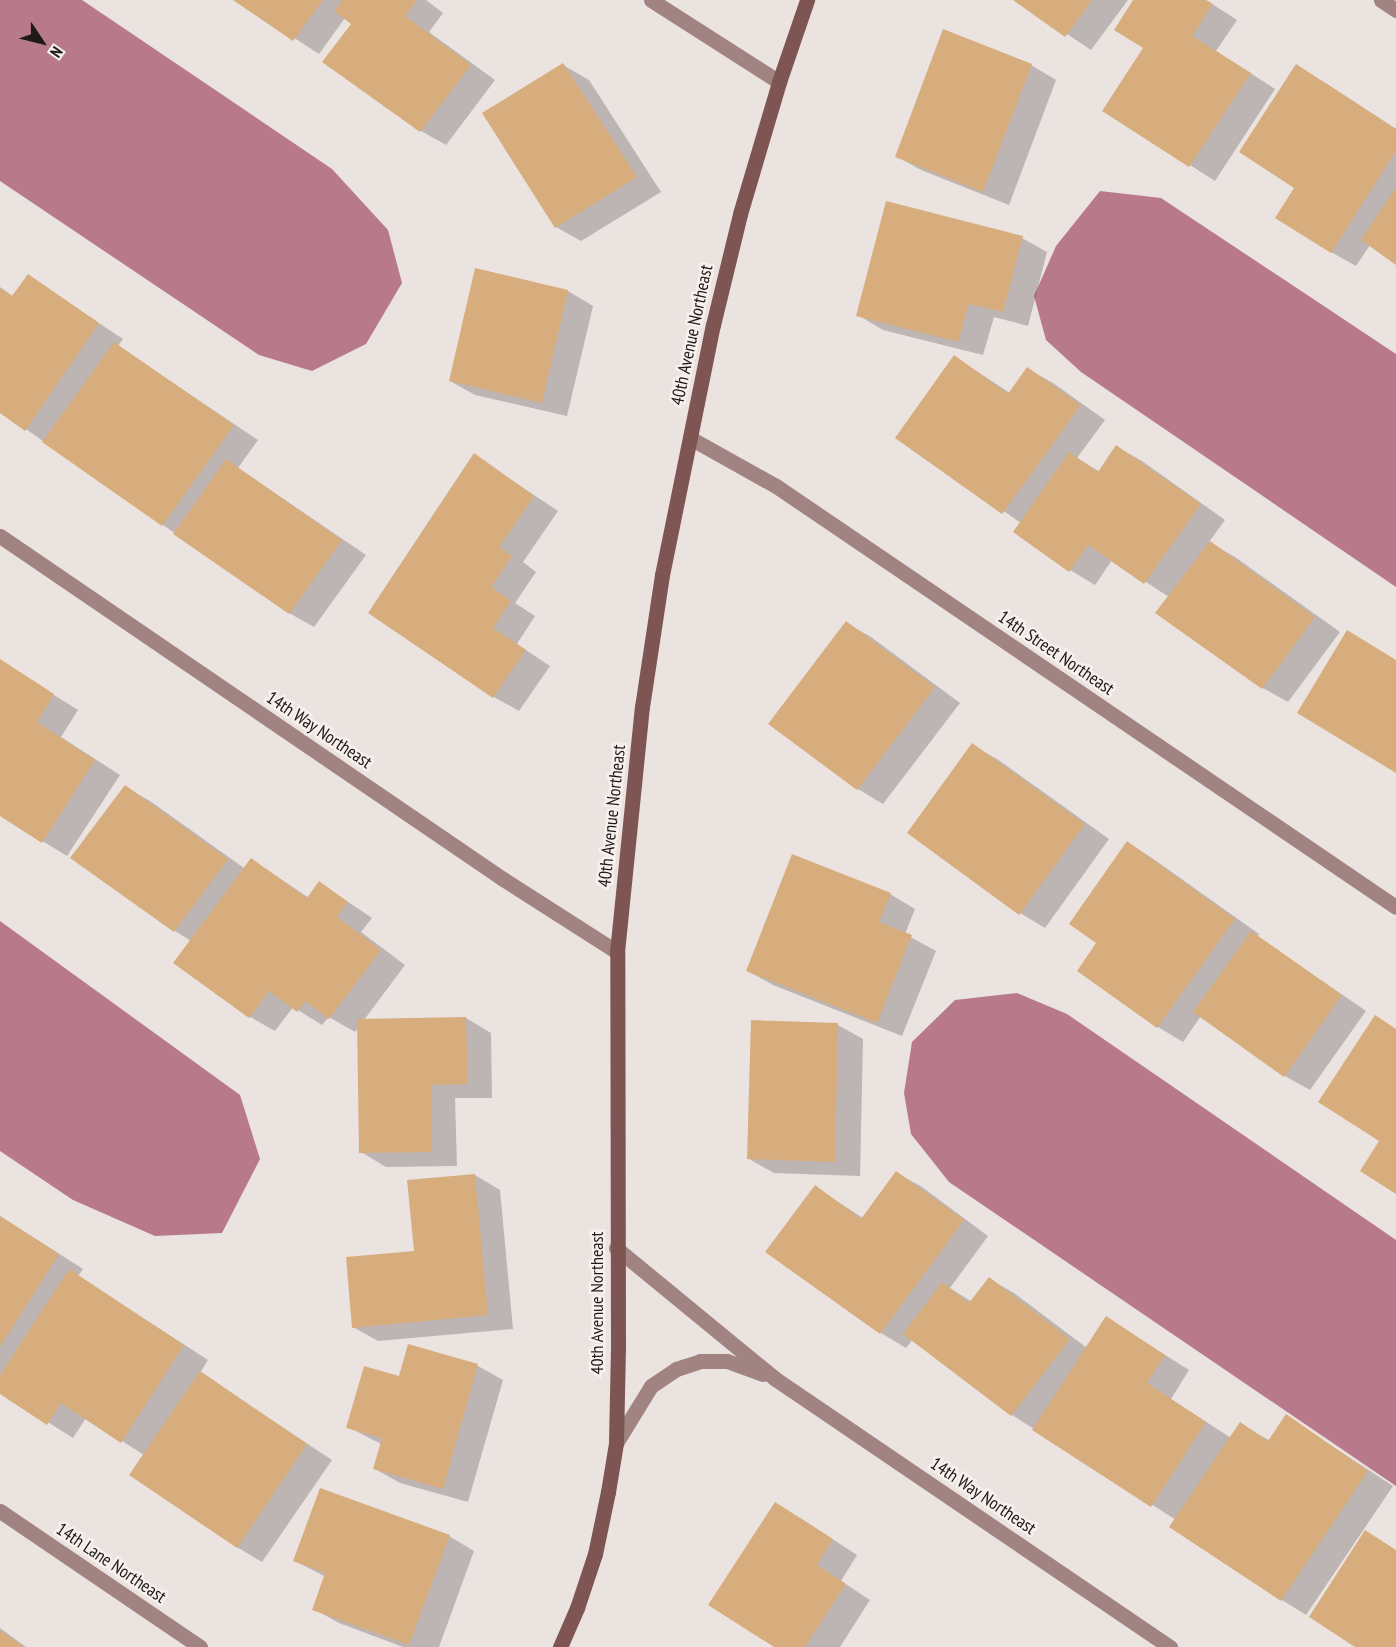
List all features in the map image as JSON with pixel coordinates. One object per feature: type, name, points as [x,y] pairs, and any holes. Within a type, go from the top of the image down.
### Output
[{"type":"street","points":[[651,0],[779,82]]},
{"type":"street","name":"40th Avenue Northeast","points":[[560,1647],[577,1608],[595,1554],[616,1443],[618,1346],[617,952],[642,707],[662,575],[713,325],[740,214],[779,82],[807,0]]},
{"type":"street","points":[[1381,0],[1396,10]]},
{"type":"street","name":"14th Street Northeast","points":[[690,438],[776,486],[1396,907]]},
{"type":"street","name":"14th Way Northeast","points":[[0,536],[493,872],[617,952]]},
{"type":"street","name":"14th Way Northeast","points":[[616,1248],[774,1378],[1170,1647]]},
{"type":"street","name":"14th Way Northeast","points":[[616,1443],[651,1386],[676,1369],[700,1361],[727,1361],[774,1378]]},
{"type":"street","name":"14th Lane Northeast","points":[[0,1511],[200,1647]]},
{"type":"shaded area","points":[[0,0],[82,0],[332,169],[388,230],[402,283],[366,344],[312,371],[259,355],[0,181]]},
{"type":"shaded area","points":[[1100,191],[1161,198],[1396,354],[1396,587],[1081,372],[1046,340],[1034,296],[1056,246]]},
{"type":"shaded area","points":[[0,921],[240,1095],[260,1159],[222,1233],[155,1236],[73,1200],[0,1151]]},
{"type":"shaded area","points":[[1017,993],[1067,1014],[1396,1240],[1396,1486],[949,1182],[911,1134],[904,1093],[912,1042],[955,1000]]},
{"type":"building","points":[[233,0],[323,0],[293,41]]},
{"type":"building","points":[[342,0],[417,0],[405,16],[471,65],[420,132],[322,62],[351,24],[334,11]]},
{"type":"building","points":[[1013,0],[1092,0],[1065,37]]},
{"type":"building","points":[[1133,0],[1206,0],[1213,4],[1192,36],[1251,73],[1189,167],[1102,111],[1143,48],[1114,30]]},
{"type":"building","points":[[943,29],[1032,64],[983,192],[895,157]]},
{"type":"building","points":[[563,63],[637,177],[555,228],[482,113]]},
{"type":"building","points":[[1296,64],[1396,129],[1396,151],[1331,253],[1275,218],[1294,188],[1239,152]]},
{"type":"building","points":[[1396,187],[1396,265],[1361,240]]},
{"type":"building","points":[[886,201],[1023,236],[1003,312],[969,304],[958,342],[856,316]]},
{"type":"building","points":[[475,268],[568,290],[542,403],[449,381]]},
{"type":"building","points":[[28,274],[99,323],[25,431],[0,413],[0,288],[12,296]]},
{"type":"building","points":[[114,342],[234,425],[162,526],[42,442]]},
{"type":"building","points":[[954,355],[1008,394],[1027,367],[1081,405],[1002,514],[895,438]]},
{"type":"building","points":[[1116,445],[1201,504],[1144,584],[1088,545],[1069,572],[1013,532],[1069,452],[1098,472]]},
{"type":"building","points":[[474,453],[534,496],[499,547],[512,556],[491,587],[511,601],[493,628],[526,650],[493,698],[368,613]]},
{"type":"building","points":[[226,459],[342,540],[289,614],[173,534]]},
{"type":"building","points":[[1210,541],[1315,617],[1262,689],[1155,613]]},
{"type":"building","points":[[846,621],[935,687],[857,790],[768,724]]},
{"type":"building","points":[[1347,630],[1396,660],[1396,773],[1297,713]]},
{"type":"building","points":[[0,659],[54,694],[37,722],[95,760],[42,843],[0,816]]},
{"type":"building","points":[[972,743],[1085,824],[1019,915],[907,833]]},
{"type":"building","points":[[125,785],[228,859],[174,932],[70,858]]},
{"type":"building","points":[[1127,841],[1235,919],[1157,1028],[1077,971],[1096,943],[1069,924]]},
{"type":"building","points":[[792,854],[891,893],[879,922],[912,935],[877,1023],[746,971]]},
{"type":"building","points":[[251,858],[307,898],[319,881],[348,902],[337,917],[381,950],[329,1019],[305,1001],[297,1012],[269,991],[249,1018],[173,963]]},
{"type":"building","points":[[1251,931],[1342,995],[1284,1077],[1193,1012]]},
{"type":"building","points":[[1375,1015],[1396,1029],[1396,1194],[1360,1171],[1379,1141],[1318,1102]]},
{"type":"building","points":[[466,1017],[468,1084],[431,1085],[432,1152],[359,1153],[357,1019]]},
{"type":"building","points":[[751,1020],[838,1023],[835,1162],[747,1159]]},
{"type":"building","points":[[896,1171],[964,1220],[880,1334],[765,1252],[815,1185],[861,1219]]},
{"type":"building","points":[[475,1174],[488,1315],[352,1328],[346,1257],[414,1251],[407,1180]]},
{"type":"building","points":[[0,1216],[59,1254],[0,1347]]},
{"type":"building","points":[[69,1269],[184,1345],[121,1443],[61,1403],[47,1425],[0,1394],[0,1375]]},
{"type":"building","points":[[989,1277],[1070,1339],[1011,1416],[903,1334],[942,1282],[969,1303]]},
{"type":"building","points":[[1106,1316],[1165,1355],[1147,1383],[1206,1422],[1151,1507],[1032,1430]]},
{"type":"building","points":[[408,1344],[478,1364],[443,1489],[373,1469],[382,1438],[346,1428],[364,1366],[399,1376]]},
{"type":"building","points":[[200,1371],[307,1444],[237,1548],[129,1475]]},
{"type":"building","points":[[1286,1414],[1368,1471],[1281,1601],[1169,1527],[1240,1422],[1268,1441]]},
{"type":"building","points":[[320,1488],[450,1535],[409,1645],[312,1610],[325,1573],[293,1561]]},
{"type":"building","points":[[775,1502],[833,1539],[817,1565],[846,1584],[805,1647],[774,1647],[708,1605]]},
{"type":"building","points":[[1365,1530],[1396,1550],[1396,1647],[1355,1647],[1309,1617]]},
{"type":"building","points":[[0,1630],[24,1647],[0,1647]]}]
